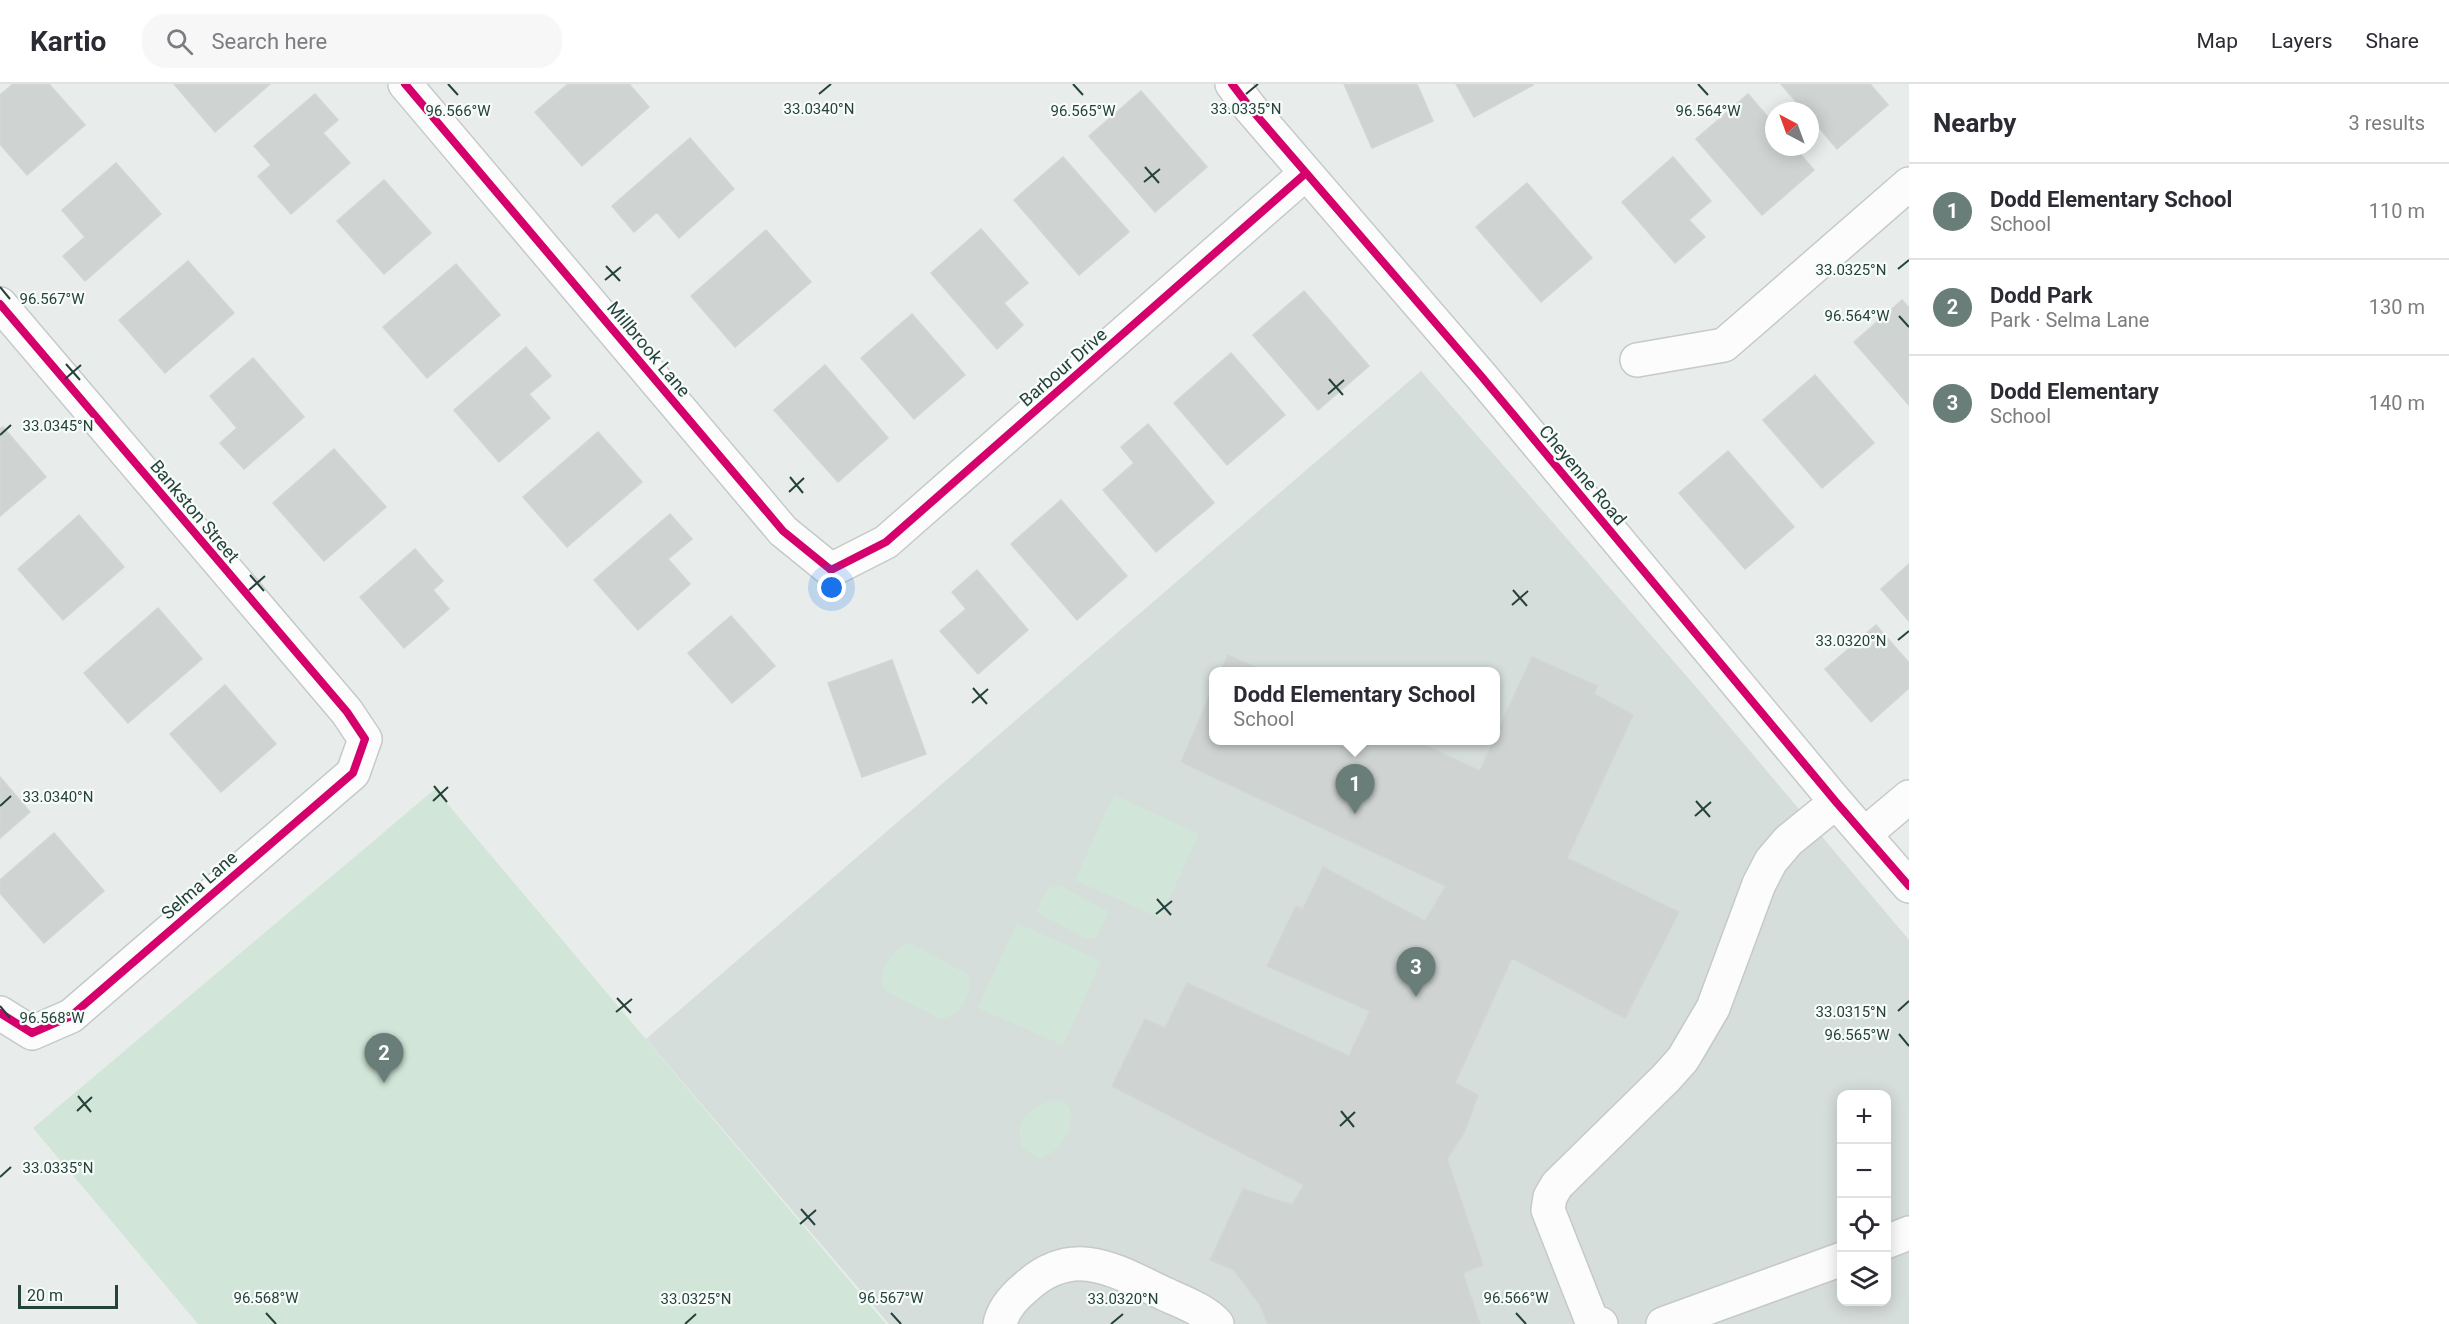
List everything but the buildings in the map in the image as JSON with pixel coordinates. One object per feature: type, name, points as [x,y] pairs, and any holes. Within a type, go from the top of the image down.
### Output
[{"type":"street","name":"Millbrook Lane","points":[[405,84],[783,531],[831,570]]},
{"type":"street","name":"Cheyenne Road","points":[[1232,84],[1482,377],[1836,802],[1909,886]]},
{"type":"street","name":"Barbour Drive","points":[[831,570],[886,542],[1306,173]]},
{"type":"street","points":[[1637,360],[1724,345],[1909,184]]},
{"type":"street","name":"Bankston Street","points":[[0,304],[347,712],[365,739]]},
{"type":"street","name":"Selma Lane","points":[[0,1012],[32,1033],[70,1016],[353,773],[365,739]]},
{"type":"street","points":[[1865,834],[1909,797]]},
{"type":"street","points":[[1594,1322],[1548,1210],[1550,1197],[1567,1175],[1683,1059],[1713,1008],[1759,884],[1771,861],[1788,841],[1836,802]]},
{"type":"street","points":[[1891,1240],[1909,1233]]},
{"type":"street","points":[[1663,1324],[1837,1261]]},
{"type":"street","points":[[1000,1324],[1015,1297],[1036,1278],[1056,1267],[1080,1262],[1104,1266],[1192,1307],[1217,1324]]},
{"type":"shaded area","points":[[1421,371],[1697,688],[1909,940],[1909,1324],[889,1324],[646,1039]]},
{"type":"green space","points":[[435,789],[886,1324],[198,1324],[33,1128]]},
{"type":"green space","points":[[1114,795],[1199,834],[1160,918],[1075,880]]},
{"type":"green space","points":[[1060,886],[1109,912],[1096,938],[1085,938],[1036,912],[1048,888]]},
{"type":"green space","points":[[1017,923],[1101,961],[1063,1045],[978,1008]]},
{"type":"green space","points":[[906,944],[913,945],[967,974],[969,988],[964,1002],[948,1017],[941,1019],[887,992],[883,986],[885,965],[894,953]]},
{"type":"green space","points":[[1056,1100],[1063,1101],[1069,1107],[1071,1115],[1068,1132],[1059,1146],[1046,1156],[1038,1158],[1023,1148],[1020,1139],[1022,1123],[1026,1116],[1039,1105]]},
{"type":"cycle path","points":[[405,84],[783,531],[831,570],[886,542],[1306,173]]},
{"type":"cycle path","points":[[1232,84],[1482,377],[1836,802],[1909,886]]},
{"type":"cycle path","points":[[0,304],[347,712],[365,739],[353,773],[71,1016],[32,1033],[0,1013]]},
{"type":"place","name":"Dodd Elementary School","points":[[1355,814]]},
{"type":"place","name":"Dodd Elementary","points":[[1416,997]]},
{"type":"place","name":"Dodd Park","points":[[384,1083]]}]
